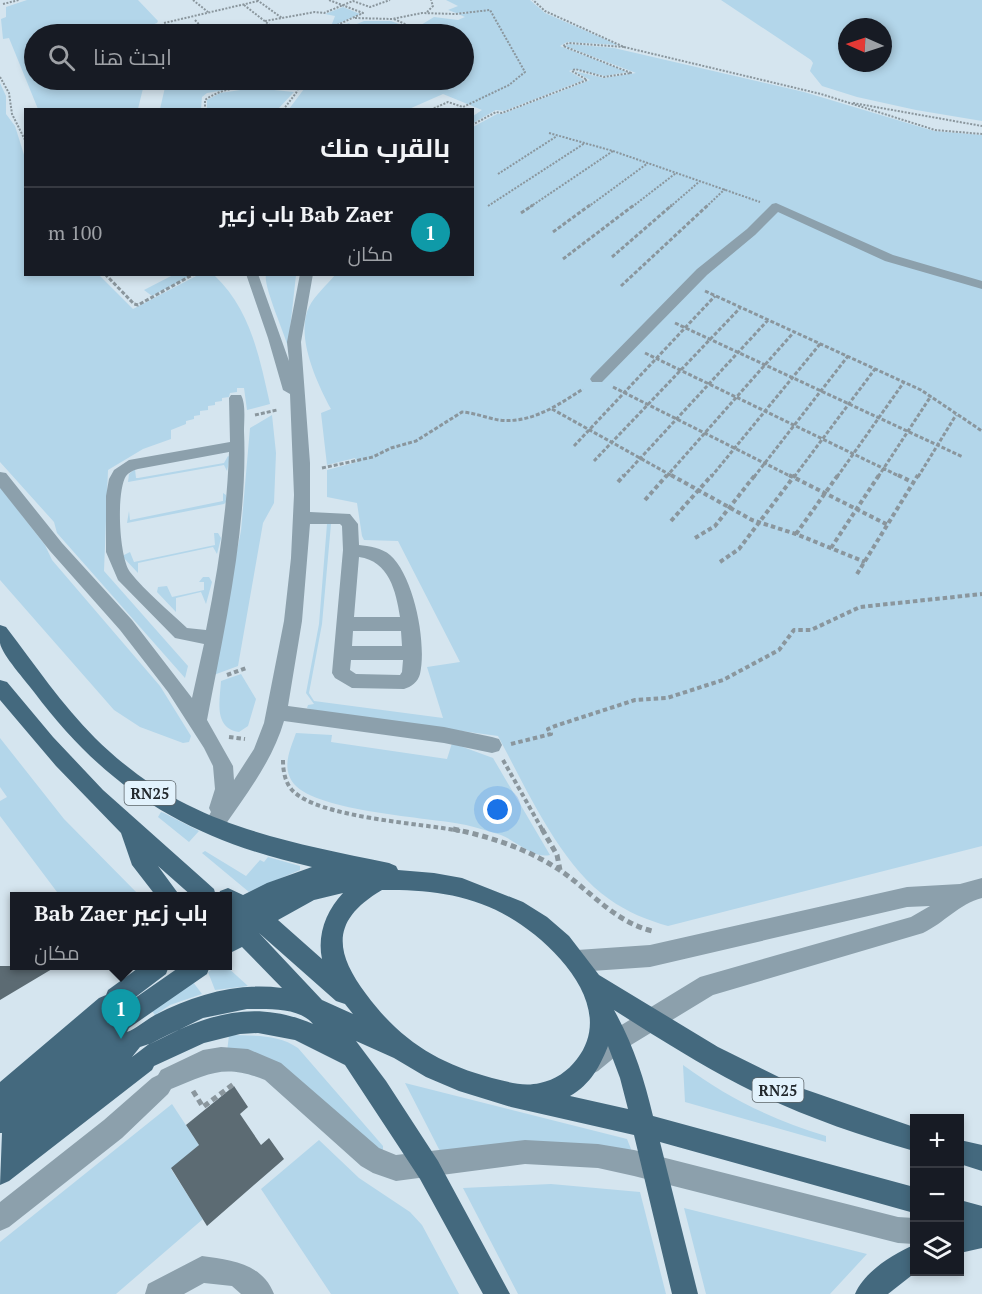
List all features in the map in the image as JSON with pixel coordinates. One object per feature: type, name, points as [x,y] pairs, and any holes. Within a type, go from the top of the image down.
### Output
[{"type":"main road","name":"RN25","points":[[0,632],[88,744],[122,774],[163,801],[260,843],[371,874],[445,882],[475,890],[503,902],[546,930],[577,961],[593,984],[727,1065],[764,1084],[841,1116],[910,1137]]},
{"type":"main road","name":"RN25","points":[[0,687],[74,773],[130,828],[206,892]]},
{"type":"main road","points":[[130,828],[139,858],[165,892]]},
{"type":"main road","points":[[178,868],[201,892]]},
{"type":"main road","name":"RN25","points":[[235,916],[371,874]]},
{"type":"main road","name":"RN25","points":[[363,1010],[336,969],[331,954],[331,938],[341,909],[371,874]]},
{"type":"main road","name":"RN25","points":[[235,916],[363,1010],[408,1055],[464,1081],[644,1126],[910,1199]]},
{"type":"main road","points":[[235,916],[314,1008],[394,1114],[427,1165],[497,1294]]},
{"type":"main road","points":[[0,1172],[130,1030],[156,970]]},
{"type":"main road","points":[[0,1149],[195,970]]},
{"type":"main road","points":[[593,984],[601,1008],[618,1040],[632,1078],[685,1294]]},
{"type":"main road","points":[[0,1098],[130,1030],[187,1010],[230,999],[265,998],[314,1008],[408,1055]]},
{"type":"main road","points":[[527,1098],[541,1096],[568,1084],[590,1063],[600,1036],[601,1008]]},
{"type":"main road","points":[[0,1121],[130,1030],[196,1032],[242,1022],[268,1023],[293,1028],[353,1058]]},
{"type":"main road","points":[[964,1153],[982,1158]]},
{"type":"main road","points":[[868,1294],[899,1267],[910,1261]]},
{"type":"street","points":[[597,379],[707,268],[757,228],[776,207],[889,258],[982,285]]},
{"type":"street","points":[[252,276],[275,338],[290,390],[296,399]]},
{"type":"street","points":[[214,825],[266,746],[276,712],[292,626],[303,519],[301,438],[296,399],[298,388],[294,342],[307,276]]},
{"type":"street","points":[[197,721],[235,518],[239,445],[236,398]]},
{"type":"street","points":[[214,637],[196,637],[181,633],[124,576],[115,557],[116,481],[122,471],[134,464],[239,445]]},
{"type":"street","points":[[0,477],[56,547],[151,655],[197,721],[223,766],[225,789],[214,825]]},
{"type":"street","points":[[303,519],[344,518],[350,524],[351,550],[341,673],[347,680],[399,683],[411,675],[409,624],[401,590],[385,560],[372,553],[351,550]]},
{"type":"street","points":[[344,624],[409,624]]},
{"type":"street","points":[[341,653],[411,653]]},
{"type":"street","points":[[276,712],[444,735],[493,745]]},
{"type":"street","points":[[577,961],[673,951],[907,897],[971,891]]},
{"type":"street","points":[[590,1063],[618,1040],[708,985],[915,926],[971,891]]},
{"type":"street","points":[[0,1218],[172,1082],[203,1062],[220,1059],[248,1060],[273,1071],[370,1157],[382,1164],[403,1168],[479,1156],[525,1152],[598,1156],[898,1230],[910,1231]]},
{"type":"street","points":[[158,1294],[202,1269],[238,1274],[261,1294]]},
{"type":"path","points":[[3,4],[19,0]]},
{"type":"path","points":[[194,0],[208,12]]},
{"type":"path","points":[[330,0],[363,13],[341,24]]},
{"type":"path","points":[[265,21],[324,13],[353,1],[370,7],[390,0]]},
{"type":"path","points":[[427,13],[433,6],[431,0]]},
{"type":"path","points":[[533,0],[545,11],[624,47],[806,90],[935,130],[982,134]]},
{"type":"path","points":[[164,22],[257,1],[282,18]]},
{"type":"path","points":[[244,4],[267,24]]},
{"type":"path","points":[[355,18],[394,19],[427,13],[455,14],[490,10],[525,72],[509,85],[462,107],[448,102],[434,108]]},
{"type":"path","points":[[394,19],[404,24]]},
{"type":"path","points":[[195,21],[198,24]]},
{"type":"path","points":[[474,124],[496,113],[502,113],[587,80],[572,71],[575,69],[606,77],[631,73],[563,45],[624,47]]},
{"type":"path","points":[[0,77],[9,93],[12,114],[24,138]]},
{"type":"path","points":[[205,108],[205,100],[216,93],[234,90]]},
{"type":"path","points":[[284,108],[297,90]]},
{"type":"path","points":[[850,104],[874,105],[982,126]]},
{"type":"path","points":[[549,133],[613,151],[776,207]]},
{"type":"path","points":[[498,174],[558,135]]},
{"type":"path","points":[[488,206],[586,143]]},
{"type":"path","points":[[521,213],[613,151]]},
{"type":"path","points":[[553,232],[648,163]]},
{"type":"path","points":[[563,260],[677,172]]},
{"type":"path","points":[[612,257],[701,181]]},
{"type":"path","points":[[621,286],[725,189]]},
{"type":"path","points":[[107,276],[136,304],[190,276]]},
{"type":"path","points":[[690,285],[904,382],[931,396],[956,416],[982,431]]},
{"type":"path","points":[[574,446],[716,296]]},
{"type":"path","points":[[594,461],[740,308]]},
{"type":"path","points":[[659,317],[712,338],[963,457]]},
{"type":"path","points":[[618,482],[768,320]]},
{"type":"path","points":[[645,500],[794,332]]},
{"type":"path","points":[[671,521],[700,490],[820,344]]},
{"type":"path","points":[[631,347],[914,483]]},
{"type":"path","points":[[695,538],[711,531],[848,356]]},
{"type":"path","points":[[720,562],[739,549],[760,523],[875,369]]},
{"type":"path","points":[[321,468],[373,457],[394,446],[416,441],[462,412],[515,421],[535,417],[552,409],[597,379],[888,525]]},
{"type":"path","points":[[796,534],[904,382]]},
{"type":"path","points":[[831,548],[931,396]]},
{"type":"path","points":[[552,409],[760,523],[796,534],[865,562]]},
{"type":"path","points":[[857,574],[956,416]]},
{"type":"path","points":[[493,745],[505,746],[550,734],[548,729],[555,726],[635,700],[667,698],[723,680],[779,650],[794,630],[811,630],[856,608],[982,594]]},
{"type":"path","points":[[228,737],[248,740]]},
{"type":"path","points":[[493,745],[557,855],[560,871]]},
{"type":"path","points":[[172,1082],[203,1107],[242,1078]]},
{"type":"shaded area","points":[[27,0],[138,0],[158,21],[154,24],[24,24],[24,75],[9,38],[3,39],[1,19],[6,17],[6,7]]},
{"type":"shaded area","points":[[446,0],[530,0],[545,13],[618,45],[567,42],[560,46],[627,72],[605,76],[575,69],[569,71],[584,80],[504,111],[496,110],[474,122],[474,115],[482,110],[443,94],[411,108],[290,108],[303,90],[474,90],[474,24],[423,24],[434,17],[458,20],[465,17],[458,14],[474,12],[456,13],[448,10],[458,6]]},
{"type":"shaded area","points":[[721,0],[982,0],[982,121],[916,110],[857,97],[822,86],[810,71],[813,63]]},
{"type":"shaded area","points":[[343,7],[360,14],[338,24],[332,24],[335,16],[325,14]]},
{"type":"shaded area","points":[[364,21],[391,21],[399,24],[357,24]]},
{"type":"shaded area","points":[[570,44],[614,48],[804,92],[934,131],[982,135],[982,846],[668,926],[637,915],[616,904],[591,884],[560,846],[546,824],[498,736],[307,708],[308,705],[314,704],[306,693],[319,624],[327,524],[331,524],[322,624],[309,693],[314,701],[443,718],[427,667],[460,662],[398,541],[364,540],[357,503],[327,497],[327,470],[357,462],[355,458],[327,465],[321,413],[331,409],[314,373],[306,345],[305,319],[309,307],[334,276],[474,276],[474,126],[497,114],[590,80],[574,71],[604,78],[636,73],[565,46]]},
{"type":"shaded area","points":[[0,83],[6,96],[6,114],[15,126],[24,155],[24,276],[100,276],[133,309],[196,276],[215,276],[237,303],[257,351],[270,404],[247,410],[244,388],[237,388],[237,392],[230,393],[229,397],[215,402],[215,405],[208,406],[208,410],[200,411],[200,415],[194,416],[194,419],[171,430],[171,439],[143,449],[108,470],[104,571],[188,666],[185,678],[57,533],[54,522],[0,462]]},
{"type":"shaded area","points":[[30,90],[143,90],[138,108],[38,108]]},
{"type":"shaded area","points":[[164,90],[225,90],[207,93],[202,97],[201,108],[160,108]]},
{"type":"shaded area","points":[[240,90],[294,92],[279,108],[207,108],[207,100],[220,93]]},
{"type":"shaded area","points":[[171,276],[190,276],[152,296],[144,290]]},
{"type":"shaded area","points":[[266,276],[296,276],[288,347],[271,298]]},
{"type":"shaded area","points":[[272,415],[276,453],[274,503],[263,523],[238,666],[211,676],[241,531],[250,428]]},
{"type":"shaded area","points":[[228,456],[230,457],[227,471],[224,465],[128,482],[129,474],[135,469],[136,478],[138,478],[224,463]]},
{"type":"shaded area","points":[[0,487],[45,545],[52,560],[160,686],[191,736],[189,742],[183,743],[140,727],[114,710],[0,580]]},
{"type":"shaded area","points":[[223,493],[227,501],[224,504],[127,523],[129,511],[130,520],[223,501]]},
{"type":"shaded area","points":[[214,533],[218,533],[221,538],[217,554],[213,547],[138,563],[138,573],[122,556],[130,552],[134,562],[215,545]]},
{"type":"shaded area","points":[[203,577],[209,577],[212,582],[206,604],[201,592],[176,598],[176,612],[157,592],[158,587],[167,586],[172,597],[204,590],[204,582],[199,582]]},
{"type":"shaded area","points":[[241,674],[256,699],[248,726],[239,732],[225,725],[219,704],[221,681]]},
{"type":"shaded area","points":[[296,733],[332,735],[331,742],[447,759],[452,743],[493,758],[550,855],[538,854],[501,835],[470,826],[349,807],[307,793],[294,784],[288,772],[288,759]]},
{"type":"shaded area","points":[[0,738],[64,819],[136,892],[57,892],[0,816],[0,801],[7,797],[0,787]]},
{"type":"shaded area","points":[[161,812],[199,831],[189,842],[158,817]]},
{"type":"shaded area","points":[[205,851],[246,876],[260,860],[264,862],[268,857],[300,866],[300,870],[249,892],[202,853]]},
{"type":"shaded area","points":[[230,970],[248,986],[215,990],[208,972]]},
{"type":"shaded area","points":[[193,982],[202,994],[170,1005],[155,1015],[152,1011]]},
{"type":"shaded area","points":[[229,1035],[274,1038],[298,1048],[383,1146],[383,1153],[227,1052]]},
{"type":"shaded area","points":[[683,1065],[751,1107],[826,1136],[826,1142],[685,1102]]},
{"type":"shaded area","points":[[405,1083],[627,1139],[631,1149],[629,1154],[442,1155]]},
{"type":"shaded area","points":[[172,1104],[199,1145],[171,1169],[203,1219],[116,1294],[0,1294],[0,1242]]},
{"type":"shaded area","points":[[319,1140],[359,1178],[410,1212],[422,1225],[459,1294],[331,1294],[261,1189]]},
{"type":"shaded area","points":[[551,1184],[640,1192],[666,1294],[518,1294],[463,1188]]},
{"type":"shaded area","points":[[684,1208],[867,1254],[830,1294],[706,1294]]},
{"type":"building","points":[[0,966],[10,966],[10,970],[50,970],[0,1000]]},
{"type":"building","points":[[234,1086],[248,1107],[240,1114],[261,1145],[269,1138],[284,1159],[207,1226],[171,1168],[199,1145],[186,1125]]},
{"type":"place","name":"Bab Zaer باب زعير","points":[[121,1039]]}]
